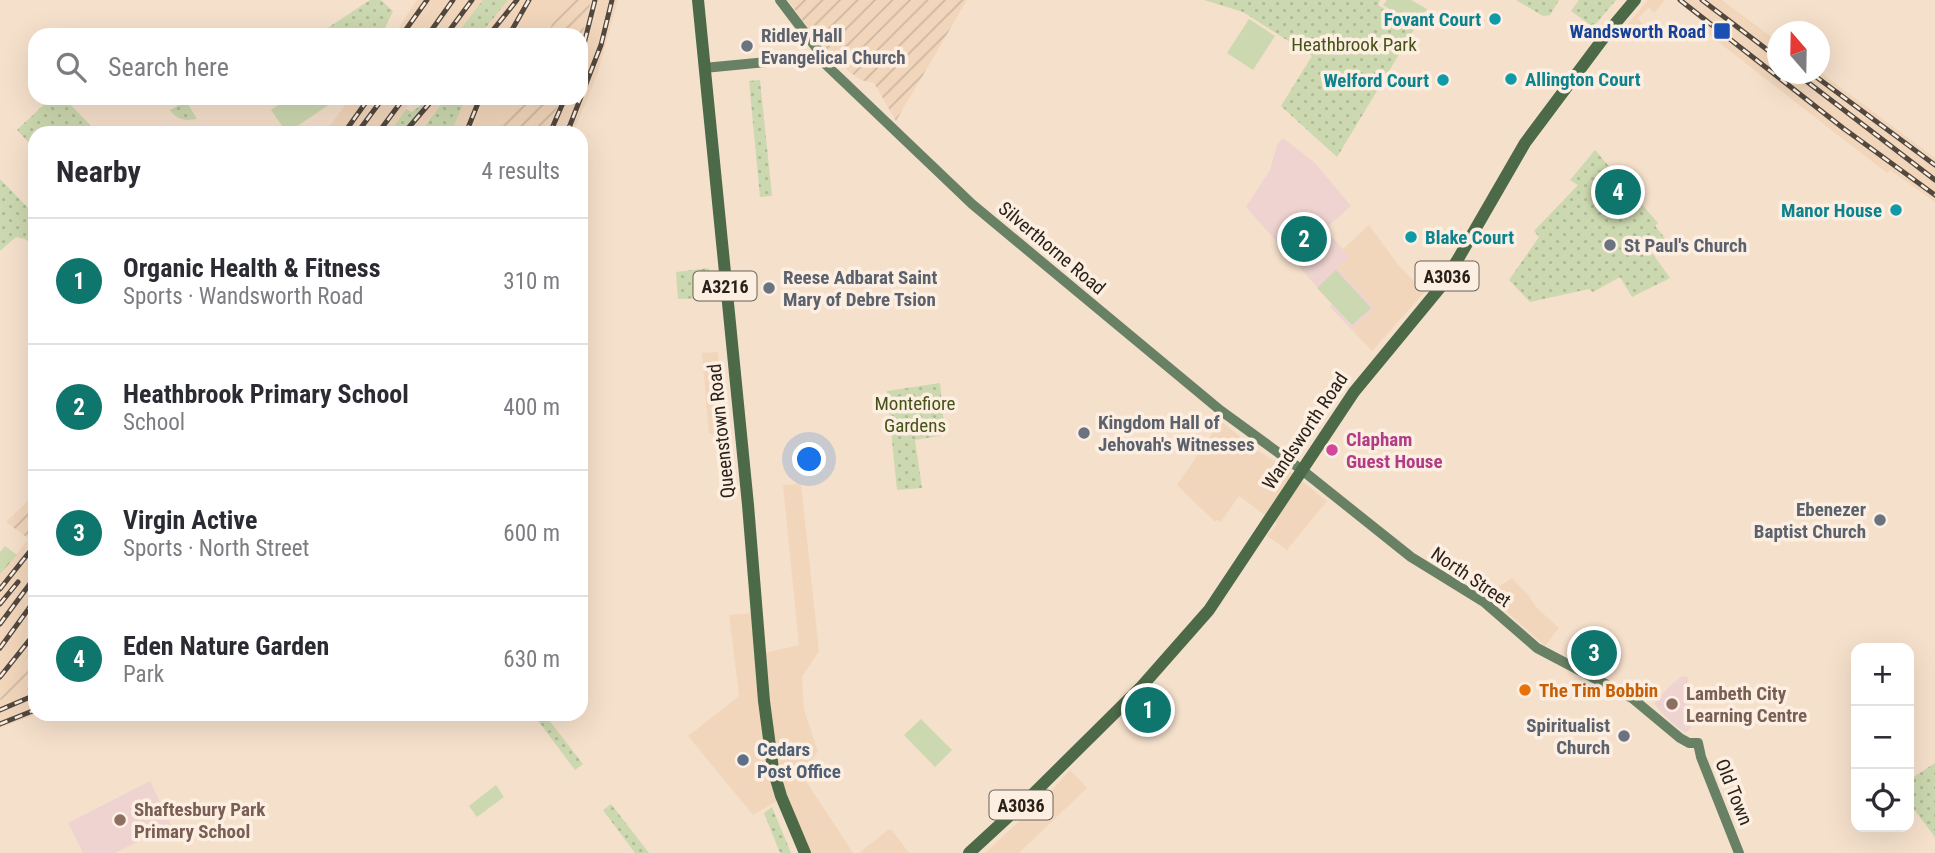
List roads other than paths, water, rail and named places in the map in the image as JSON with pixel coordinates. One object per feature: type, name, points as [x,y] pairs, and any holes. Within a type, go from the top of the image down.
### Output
[{"type":"main road","name":"Queenstown Road","points":[[698,0],[748,504],[765,711],[773,769],[781,796],[805,853]]},
{"type":"main road","name":"Silverthorne Road","points":[[780,0],[818,50],[821,60],[972,204],[1220,410],[1302,470]]},
{"type":"main road","name":"Wandsworth Road","points":[[969,853],[1033,794],[1161,665],[1209,610],[1354,391],[1439,289],[1525,144],[1634,0]]},
{"type":"main road","points":[[798,59],[803,52],[802,30]]},
{"type":"main road","points":[[704,68],[811,58],[821,60]]},
{"type":"main road","name":"North Street","points":[[1302,470],[1410,557],[1484,602],[1537,648],[1632,698],[1680,738],[1689,743],[1698,743]]},
{"type":"main road","name":"Old Town","points":[[1698,743],[1739,853]]},
{"type":"railway","points":[[407,28],[427,0]]},
{"type":"railway","points":[[433,28],[453,0]]},
{"type":"railway","points":[[451,28],[472,0]]},
{"type":"railway","points":[[495,28],[517,0]]},
{"type":"railway","points":[[513,28],[529,0]]},
{"type":"railway","points":[[588,28],[595,0]]},
{"type":"railway","points":[[588,79],[601,45],[612,0]]},
{"type":"railway","points":[[1680,0],[1843,128],[1935,195]]},
{"type":"railway","points":[[1702,0],[1767,50]]},
{"type":"railway","points":[[1810,84],[1935,180]]},
{"type":"railway","points":[[1826,84],[1935,165]]},
{"type":"railway","points":[[349,126],[364,105]]},
{"type":"railway","points":[[362,126],[378,105]]},
{"type":"railway","points":[[383,126],[399,105]]},
{"type":"railway","points":[[410,126],[428,105]]},
{"type":"railway","points":[[469,126],[477,105]]},
{"type":"railway","points":[[553,126],[562,105]]},
{"type":"railway","points":[[570,126],[578,105]]},
{"type":"railway","points":[[0,589],[28,554]]},
{"type":"railway","points":[[0,604],[18,582]]},
{"type":"railway","points":[[0,624],[28,586]]},
{"type":"railway","points":[[0,648],[28,610]]},
{"type":"railway","points":[[0,677],[28,642]]},
{"type":"railway","points":[[0,710],[28,698]]},
{"type":"railway","points":[[0,724],[28,713]]},
{"type":"place","name":"Fovant Court","points":[[1495,19]]},
{"type":"place","name":"Wandsworth Road","points":[[1722,31]]},
{"type":"place","name":"Ridley Hall Evangelical Church","points":[[747,46]]},
{"type":"place","name":"Allington Court","points":[[1511,79]]},
{"type":"place","name":"Welford Court","points":[[1443,80]]},
{"type":"place","name":"Eden Nature Garden","points":[[1618,192]]},
{"type":"place","name":"Manor House","points":[[1896,210]]},
{"type":"place","name":"Blake Court","points":[[1411,237]]},
{"type":"place","name":"Heathbrook Primary School","points":[[1304,239]]},
{"type":"place","name":"St Paul's Church","points":[[1610,245]]},
{"type":"place","name":"Reese Adbarat Saint Mary of Debre Tsion","points":[[769,288]]},
{"type":"place","name":"Kingdom Hall of Jehovah's Witnesses","points":[[1084,433]]},
{"type":"place","name":"Clapham Guest House","points":[[1332,450]]},
{"type":"place","name":"Ebenezer Baptist Church","points":[[1880,520]]},
{"type":"place","name":"Virgin Active","points":[[1594,653]]},
{"type":"place","name":"The Tim Bobbin","points":[[1525,690]]},
{"type":"place","name":"Lambeth City Learning Centre","points":[[1672,704]]},
{"type":"place","name":"Organic Health & Fitness","points":[[1148,710]]},
{"type":"place","name":"Spiritualist Church","points":[[1624,736]]},
{"type":"place","name":"Cedars Post Office","points":[[743,760]]},
{"type":"place","name":"Shaftesbury Park Primary School","points":[[120,820]]},
{"type":"park label","name":"Heathbrook Park","points":[[1354,44]]},
{"type":"park label","name":"Montefiore Gardens","points":[[915,414]]}]
